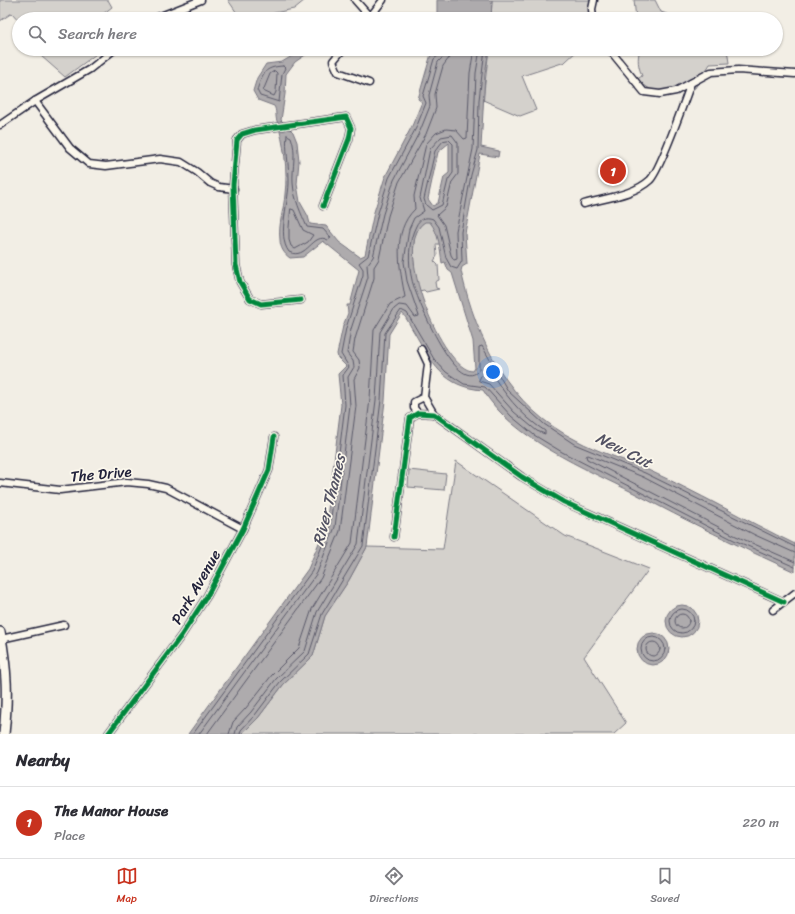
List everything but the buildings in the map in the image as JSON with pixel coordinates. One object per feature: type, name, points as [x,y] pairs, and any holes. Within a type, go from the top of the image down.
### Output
[{"type":"main road","points":[[1,636],[7,673],[8,698],[4,734]]},
{"type":"street","points":[[171,12],[201,0]]},
{"type":"street","points":[[355,0],[364,12]]},
{"type":"street","points":[[374,12],[383,0]]},
{"type":"street","points":[[592,12],[594,0]]},
{"type":"street","points":[[0,124],[35,101],[90,69],[106,56]]},
{"type":"street","points":[[337,56],[333,61],[338,72],[370,83]]},
{"type":"street","points":[[615,56],[644,92],[660,94],[676,91],[711,72],[738,70],[795,74]]},
{"type":"street","points":[[584,204],[626,193],[651,179],[661,159],[691,84]]},
{"type":"street","points":[[35,101],[70,148],[89,164],[106,166],[160,159],[181,162],[210,183],[219,187],[234,189]]},
{"type":"street","points":[[301,300],[261,304],[250,299],[240,282],[236,265],[234,189],[237,140],[242,134],[288,125],[346,117],[351,128],[349,139],[323,206]]},
{"type":"street","points":[[421,349],[428,364],[424,397],[434,414],[522,477],[564,502],[784,602]]},
{"type":"street","points":[[418,413],[414,408],[414,402],[424,397]]},
{"type":"street","points":[[394,537],[410,418],[418,413],[434,414]]},
{"type":"street","name":"Park Avenue","points":[[108,734],[181,636],[208,596],[243,529],[269,470],[274,437]]},
{"type":"street","name":"The Drive","points":[[0,482],[60,490],[127,482],[166,488],[243,529]]},
{"type":"street","points":[[773,610],[793,595],[795,603]]},
{"type":"street","points":[[1,636],[64,624]]},
{"type":"shaded area","points":[[0,0],[108,0],[112,7],[106,12],[12,12],[0,21]]},
{"type":"shaded area","points":[[228,0],[305,0],[294,9],[279,12],[236,12]]},
{"type":"shaded area","points":[[492,0],[594,0],[593,12],[491,12]]},
{"type":"shaded area","points":[[634,0],[655,0],[661,12],[635,12]]},
{"type":"shaded area","points":[[41,56],[94,56],[65,77]]},
{"type":"shaded area","points":[[488,56],[571,56],[565,62],[522,76],[536,110],[520,116],[483,100]]},
{"type":"shaded area","points":[[638,56],[728,56],[729,63],[710,64],[695,88],[661,96],[636,80],[642,76]]},
{"type":"shaded area","points":[[425,221],[430,222],[435,228],[440,244],[436,244],[437,256],[434,261],[438,265],[439,280],[435,282],[436,288],[439,289],[426,292],[424,290],[419,291],[415,275],[413,254],[416,234],[419,227]]},
{"type":"shaded area","points":[[456,461],[565,536],[649,569],[584,657],[626,723],[614,734],[242,734],[258,718],[283,685],[313,656],[325,616],[349,580],[367,547],[443,549]]},
{"type":"shaded area","points":[[409,470],[446,474],[444,490],[408,487]]},
{"type":"water","points":[[437,0],[492,0],[491,12],[437,12]]},
{"type":"water","points":[[292,56],[304,56],[295,62],[286,74],[281,120],[293,132],[297,142],[299,161],[297,184],[300,202],[308,216],[310,224],[326,226],[339,242],[360,257],[365,255],[374,212],[385,177],[412,126],[422,102],[418,99],[430,56],[488,56],[485,74],[481,147],[499,151],[498,157],[480,154],[465,233],[467,264],[462,267],[461,271],[476,322],[499,369],[514,390],[532,410],[552,426],[584,444],[665,478],[795,544],[795,572],[714,534],[594,474],[530,437],[512,423],[496,407],[483,390],[469,388],[458,384],[448,379],[440,372],[402,313],[389,334],[385,401],[367,547],[349,580],[325,616],[313,656],[283,685],[258,718],[242,734],[188,734],[308,569],[326,526],[341,405],[338,374],[346,366],[338,358],[337,354],[343,326],[348,313],[347,305],[350,305],[359,270],[323,241],[303,257],[290,258],[282,248],[280,243],[280,228],[286,185],[286,166],[283,147],[274,106],[258,100],[253,91],[257,78],[266,64],[282,62]],"holes":[[[449,143],[449,173],[444,177],[438,203],[433,206],[428,199],[438,152]],[[425,222],[430,222],[439,241],[442,263],[445,262],[448,270],[452,273],[473,341],[475,368],[473,371],[461,365],[448,351],[435,329],[417,278],[414,254],[416,234]]]},
{"type":"water","points":[[679,605],[685,605],[694,609],[698,621],[694,633],[685,637],[679,637],[670,633],[666,624],[666,618],[670,609]]},
{"type":"water","points":[[650,633],[656,633],[665,637],[669,649],[665,661],[656,665],[650,665],[641,661],[637,652],[637,646],[641,637]]},
{"type":"cycle path","points":[[301,300],[261,304],[250,299],[240,282],[236,265],[233,185],[237,140],[242,134],[255,130],[346,117],[351,128],[349,139],[323,206]]},
{"type":"cycle path","points":[[394,537],[410,418],[418,413],[434,414],[522,477],[564,502],[784,602]]},
{"type":"cycle path","points":[[108,734],[181,636],[207,596],[243,529],[269,470],[274,437]]},
{"type":"place","name":"The Manor House","points":[[613,171]]},
{"type":"water label","name":"New Cut","points":[[624,450]]},
{"type":"water label","name":"River Thames","points":[[329,500]]}]
